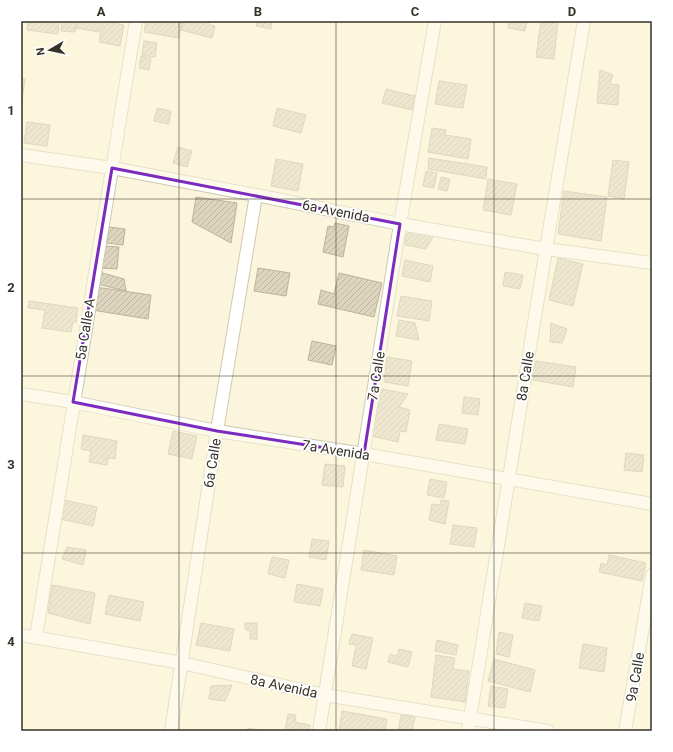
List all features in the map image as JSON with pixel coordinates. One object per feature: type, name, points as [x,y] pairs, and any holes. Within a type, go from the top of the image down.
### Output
[{"type":"street","name":"5a Calle A","points":[[36,637],[136,21]]},
{"type":"street","name":"7a Calle","points":[[320,731],[400,224],[435,21]]},
{"type":"street","name":"8a Calle","points":[[468,731],[584,21]]},
{"type":"street","name":"6a Avenida","points":[[21,155],[112,168],[400,224],[546,249],[652,263]]},
{"type":"street","name":"6a Calle","points":[[171,731],[217,431],[256,195]]},
{"type":"street","name":"7a Avenida","points":[[21,394],[73,402],[217,431],[364,454],[652,504]]},
{"type":"street","name":"9a Calle","points":[[626,731],[652,575]]},
{"type":"street","name":"8a Avenida","points":[[21,635],[182,663],[325,695],[548,731]]},
{"type":"highlighted area","points":[[112,168],[400,224],[364,454],[217,431],[73,402]]},
{"type":"building","points":[[28,21],[59,21],[58,34],[27,30]]},
{"type":"building","points":[[62,21],[76,21],[75,32],[61,31]]},
{"type":"building","points":[[78,21],[101,21],[99,32],[76,28]]},
{"type":"building","points":[[103,21],[124,25],[120,46],[99,42]]},
{"type":"building","points":[[146,21],[182,21],[179,38],[144,32]]},
{"type":"building","points":[[183,21],[209,21],[208,24],[215,26],[212,38],[181,30]]},
{"type":"building","points":[[257,21],[272,21],[271,29],[256,26]]},
{"type":"building","points":[[509,21],[527,21],[525,31],[508,28]]},
{"type":"building","points":[[541,21],[558,21],[554,59],[536,57]]},
{"type":"building","points":[[144,41],[157,43],[155,57],[142,55]]},
{"type":"building","points":[[141,56],[151,58],[149,70],[139,68]]},
{"type":"building","points":[[600,70],[613,75],[610,84],[619,85],[618,105],[597,103]]},
{"type":"building","points":[[21,79],[25,79],[21,107]]},
{"type":"building","points":[[439,81],[467,85],[463,108],[435,104]]},
{"type":"building","points":[[386,89],[415,96],[412,110],[382,103]]},
{"type":"building","points":[[157,108],[171,111],[169,124],[154,121]]},
{"type":"building","points":[[277,108],[306,115],[301,133],[273,126]]},
{"type":"building","points":[[27,122],[50,125],[47,146],[24,143]]},
{"type":"building","points":[[432,128],[446,130],[445,135],[471,139],[468,159],[428,152]]},
{"type":"building","points":[[178,147],[192,151],[187,167],[173,163]]},
{"type":"building","points":[[429,158],[487,167],[486,179],[428,169]]},
{"type":"building","points":[[276,159],[303,164],[298,191],[271,186]]},
{"type":"building","points":[[613,160],[629,162],[624,199],[608,196]]},
{"type":"building","points":[[426,171],[437,173],[434,188],[423,186]]},
{"type":"building","points":[[441,177],[450,179],[447,191],[438,189]]},
{"type":"building","points":[[488,179],[517,184],[511,215],[483,210]]},
{"type":"building","points":[[564,191],[607,197],[601,241],[558,234]]},
{"type":"building","points":[[196,197],[237,203],[231,243],[192,222]]},
{"type":"building","points":[[335,223],[349,226],[343,257],[323,252],[328,226],[334,227]]},
{"type":"building","points":[[109,227],[125,229],[123,245],[107,243]]},
{"type":"building","points":[[411,229],[434,235],[426,249],[405,245],[406,236]]},
{"type":"building","points":[[103,246],[119,247],[117,269],[101,268]]},
{"type":"building","points":[[558,258],[583,264],[573,306],[549,300]]},
{"type":"building","points":[[405,260],[433,266],[430,282],[402,276]]},
{"type":"building","points":[[258,268],[290,273],[286,296],[254,291]]},
{"type":"building","points":[[99,272],[124,279],[126,291],[97,284]]},
{"type":"building","points":[[505,272],[523,275],[520,289],[503,286]]},
{"type":"building","points":[[339,273],[382,283],[374,317],[318,304],[321,290],[334,294]]},
{"type":"building","points":[[95,287],[151,295],[148,319],[92,310]]},
{"type":"building","points":[[401,296],[432,301],[429,321],[397,316]]},
{"type":"building","points":[[29,301],[78,308],[76,322],[73,322],[71,332],[42,328],[45,310],[28,308]]},
{"type":"building","points":[[399,320],[415,323],[419,340],[396,336]]},
{"type":"building","points":[[551,323],[567,329],[562,343],[550,342]]},
{"type":"building","points":[[312,341],[336,346],[332,365],[308,360]]},
{"type":"building","points":[[387,357],[412,361],[408,386],[384,382]]},
{"type":"building","points":[[536,361],[576,367],[573,387],[533,380]]},
{"type":"building","points":[[381,389],[408,394],[399,407],[410,410],[406,432],[400,431],[398,442],[371,436]]},
{"type":"building","points":[[464,397],[480,399],[478,415],[462,413]]},
{"type":"building","points":[[439,424],[468,429],[465,444],[436,440]]},
{"type":"building","points":[[173,431],[197,436],[192,459],[168,454]]},
{"type":"building","points":[[83,435],[117,441],[115,459],[108,458],[107,465],[89,462],[91,451],[81,449]]},
{"type":"building","points":[[626,453],[644,455],[642,472],[624,470]]},
{"type":"building","points":[[325,464],[345,466],[343,487],[322,485]]},
{"type":"building","points":[[430,479],[447,482],[444,498],[427,495]]},
{"type":"building","points":[[64,500],[97,507],[93,526],[60,519]]},
{"type":"building","points":[[441,500],[449,501],[445,524],[429,520],[432,504],[440,505]]},
{"type":"building","points":[[453,525],[477,528],[474,547],[450,544]]},
{"type":"building","points":[[312,539],[329,541],[326,560],[309,557]]},
{"type":"building","points":[[67,547],[86,550],[83,565],[62,559]]},
{"type":"building","points":[[364,550],[397,556],[394,575],[361,570]]},
{"type":"building","points":[[609,555],[646,563],[642,581],[599,572],[601,563],[607,565]]},
{"type":"building","points":[[272,557],[289,560],[285,578],[268,574]]},
{"type":"building","points":[[297,584],[323,589],[320,606],[294,602]]},
{"type":"building","points":[[52,585],[95,593],[90,624],[48,613]]},
{"type":"building","points":[[109,595],[144,602],[140,621],[105,614]]},
{"type":"building","points":[[525,603],[542,606],[539,621],[522,618]]},
{"type":"building","points":[[201,623],[234,629],[230,651],[196,645]]},
{"type":"building","points":[[245,623],[257,623],[257,639],[250,639],[250,631],[245,629]]},
{"type":"building","points":[[499,632],[513,635],[509,657],[496,654]]},
{"type":"building","points":[[352,634],[373,638],[366,669],[352,666],[356,645],[349,644]]},
{"type":"building","points":[[437,640],[458,645],[456,655],[435,651]]},
{"type":"building","points":[[583,644],[607,648],[604,672],[579,668]]},
{"type":"building","points":[[399,649],[412,652],[408,667],[388,662],[390,654],[397,656]]},
{"type":"building","points":[[436,655],[455,658],[453,669],[469,671],[465,702],[431,697]]},
{"type":"building","points":[[494,659],[535,670],[530,692],[488,681]]},
{"type":"building","points":[[232,685],[225,701],[209,699],[211,686]]},
{"type":"building","points":[[491,686],[508,689],[505,708],[488,706]]},
{"type":"building","points":[[342,711],[387,719],[385,731],[339,731]]},
{"type":"building","points":[[288,714],[296,715],[295,722],[310,725],[309,731],[285,731]]},
{"type":"building","points":[[401,715],[415,717],[412,731],[398,731]]},
{"type":"building","points":[[248,728],[264,731],[247,731]]}]
